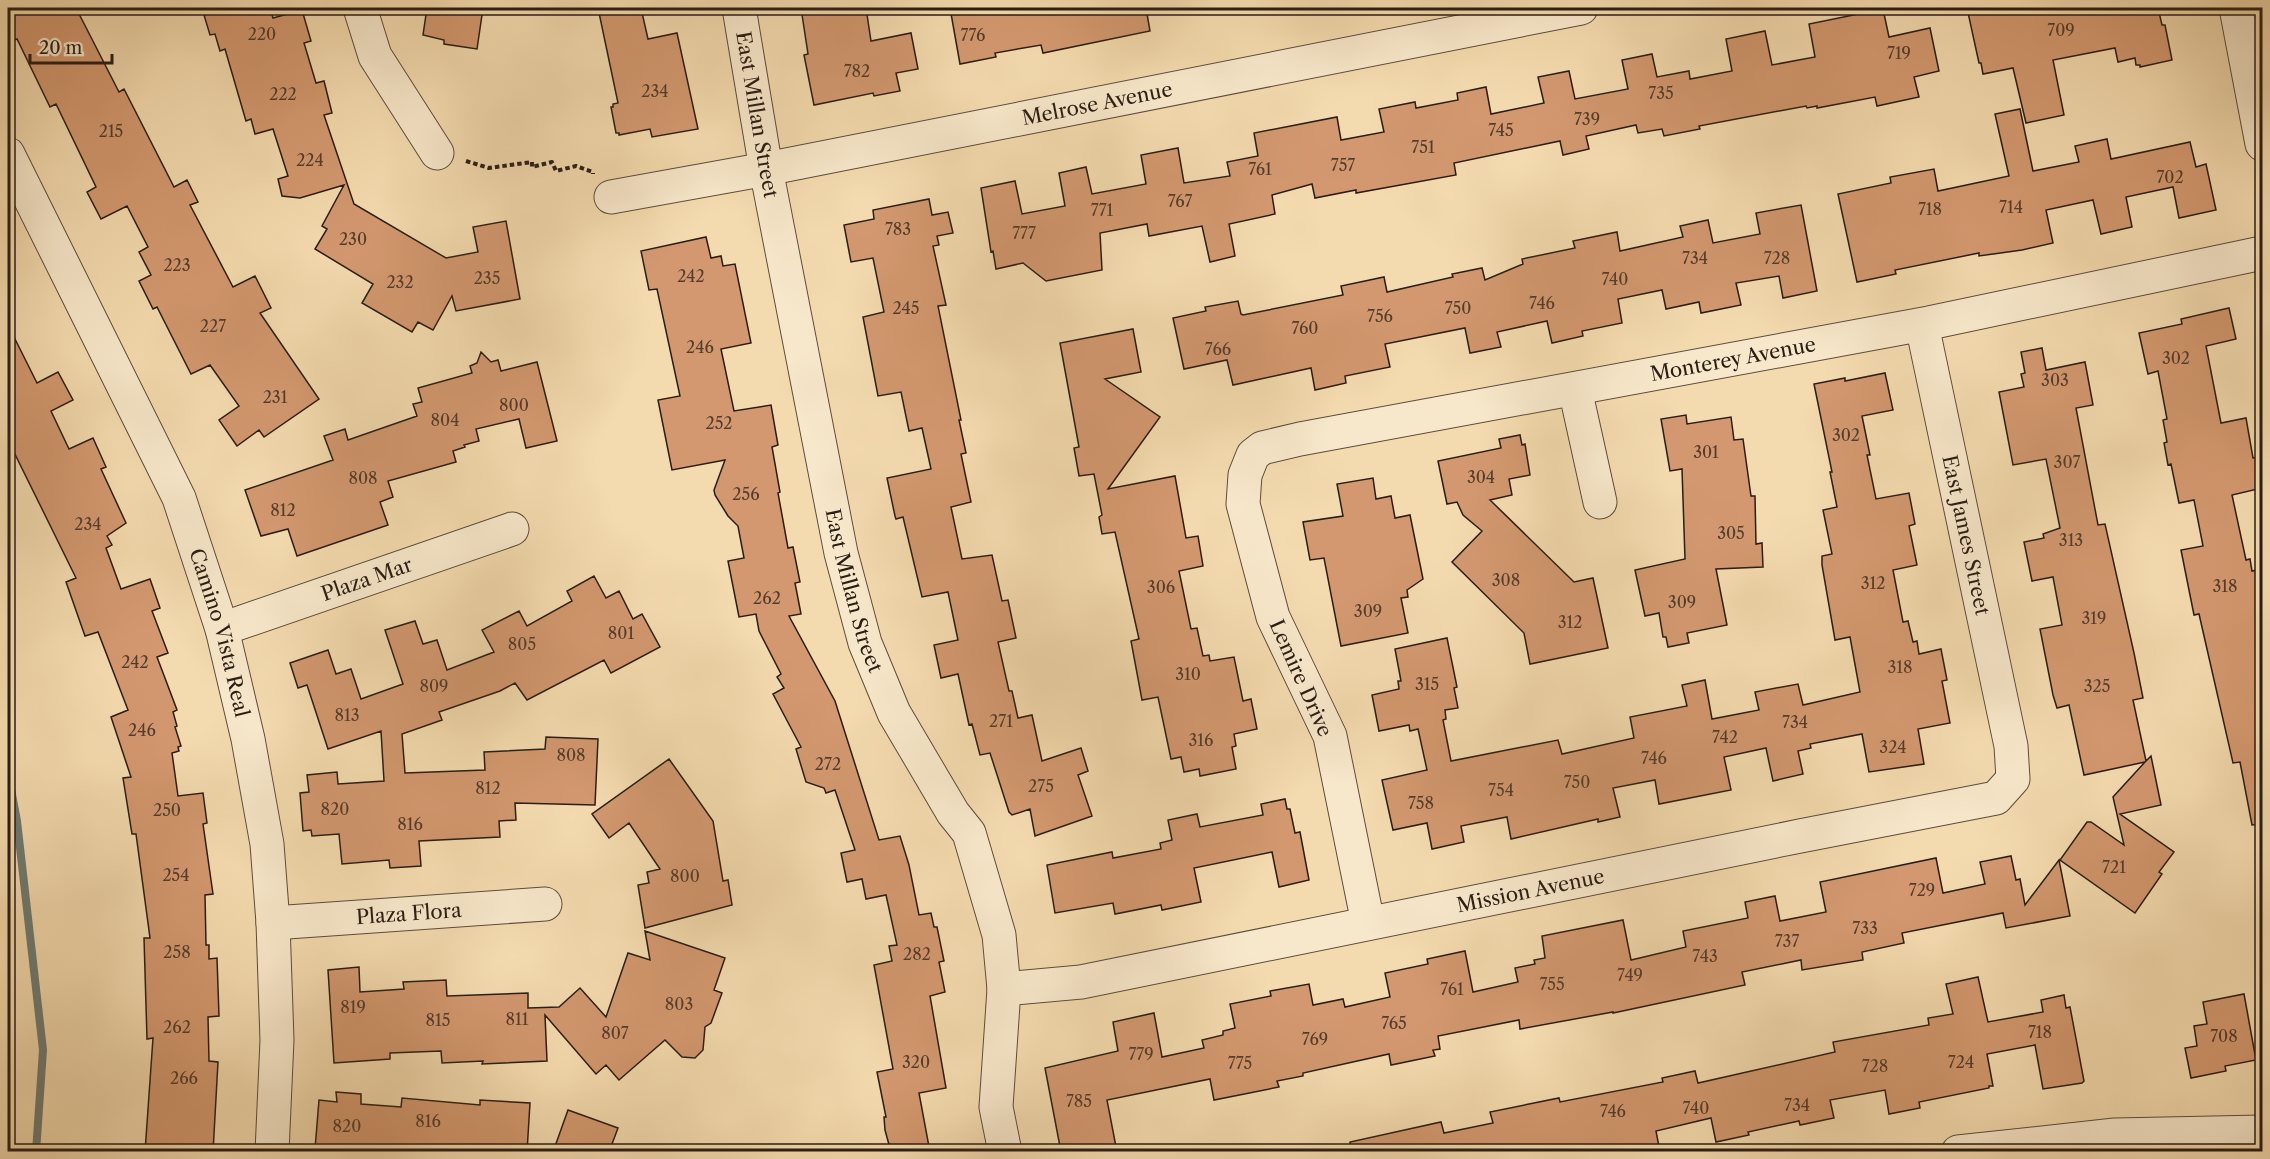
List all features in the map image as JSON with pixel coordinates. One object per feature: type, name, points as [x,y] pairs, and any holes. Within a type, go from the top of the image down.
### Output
[{"type":"street","points":[[360,8],[375,56],[437,153]]},
{"type":"street","name":"East Millan Street","points":[[739,8],[766,168],[841,553],[865,643],[894,713],[953,813],[969,833],[999,935],[1004,989],[996,1107],[1005,1152]]},
{"type":"street","name":"Melrose Avenue","points":[[611,197],[1581,8]]},
{"type":"street","points":[[2236,8],[2262,144]]},
{"type":"street","name":"Camino Vista Real","points":[[8,154],[179,498],[222,629],[248,739],[267,844],[278,1040],[272,1152]]},
{"type":"street","name":"Monterey Avenue","points":[[1243,504],[1245,475],[1253,455],[1262,448],[1300,439],[1922,325],[2262,253]]},
{"type":"street","name":"East James Street","points":[[1922,325],[2011,746]]},
{"type":"street","points":[[1575,389],[1600,502]]},
{"type":"street","name":"Lemire Drive","points":[[1243,504],[1272,617],[1329,736],[1368,923]]},
{"type":"street","name":"Plaza Mar","points":[[222,629],[512,529]]},
{"type":"street","name":"Mission Avenue","points":[[1004,989],[1081,982],[1771,841],[1996,798],[2013,779],[2011,746]]},
{"type":"street","name":"Plaza Flora","points":[[273,923],[545,904]]},
{"type":"street","points":[[1958,1152],[2115,1135],[2262,1132]]},
{"type":"path","points":[[489,168],[532,162],[532,167],[552,162],[556,171],[576,166],[583,168]]},
{"type":"building","points":[[8,8],[76,8],[119,92],[124,89],[174,187],[187,180],[198,202],[190,205],[233,287],[255,276],[271,308],[260,313],[319,399],[264,437],[259,430],[237,446],[219,420],[239,406],[210,365],[191,374],[157,307],[153,309],[139,281],[151,275],[139,252],[148,247],[127,206],[101,219],[87,192],[96,187],[56,104],[50,107],[17,39],[14,40],[8,26]]},
{"type":"building","points":[[228,8],[270,8],[273,18],[302,10],[311,41],[304,43],[316,83],[324,81],[332,113],[324,115],[354,204],[446,258],[478,252],[473,227],[506,221],[520,299],[456,311],[452,296],[433,330],[418,322],[412,332],[362,303],[373,284],[315,249],[327,229],[322,226],[344,185],[300,198],[282,196],[278,179],[288,176],[273,129],[255,134],[251,119],[246,121],[225,49],[220,51],[215,34],[210,35],[204,15]]},
{"type":"building","points":[[427,8],[483,8],[477,49],[444,44],[444,40],[423,35]]},
{"type":"building","points":[[598,8],[641,8],[648,39],[677,33],[698,129],[652,137],[650,129],[619,135],[616,133],[611,107],[618,103]]},
{"type":"building","points":[[801,8],[866,8],[871,41],[911,33],[918,69],[896,73],[900,91],[874,96],[873,93],[814,105],[804,55],[808,54]]},
{"type":"building","points":[[950,8],[1146,8],[1150,31],[1043,53],[1041,45],[995,53],[996,57],[960,64]]},
{"type":"building","points":[[1967,8],[2158,8],[2162,25],[2165,25],[2172,60],[2140,67],[2136,65],[2135,58],[2118,62],[2115,48],[2053,60],[2064,115],[2026,123],[2013,68],[1983,74]]},
{"type":"building","points":[[1883,9],[1889,37],[1930,28],[1939,71],[1914,77],[1919,97],[1877,106],[1875,97],[1817,108],[1817,106],[1807,108],[1806,106],[1699,126],[1700,129],[1664,136],[1662,129],[1638,133],[1636,125],[1586,136],[1589,149],[1563,155],[1560,141],[1454,163],[1456,175],[1356,193],[1356,190],[1315,198],[1312,184],[1272,195],[1275,214],[1229,224],[1235,256],[1210,262],[1202,226],[1149,236],[1147,224],[1100,233],[1102,270],[1046,281],[1023,263],[996,269],[993,251],[991,252],[981,188],[1015,181],[1022,214],[1065,206],[1059,173],[1086,167],[1092,194],[1146,184],[1141,155],[1178,148],[1184,183],[1230,176],[1227,162],[1258,156],[1254,133],[1337,117],[1341,140],[1384,132],[1379,109],[1415,102],[1416,108],[1458,100],[1457,93],[1486,87],[1491,114],[1544,103],[1538,77],[1569,71],[1575,99],[1628,89],[1622,60],[1652,54],[1657,77],[1689,71],[1690,79],[1732,71],[1726,39],[1765,31],[1772,65],[1815,57],[1809,24]]},
{"type":"building","points":[[2020,109],[2033,171],[2079,162],[2075,146],[2107,139],[2111,159],[2190,142],[2196,167],[2206,164],[2216,210],[2179,218],[2173,187],[2126,197],[2132,227],[2101,234],[2093,200],[2046,210],[2053,243],[1979,256],[1979,253],[1895,270],[1896,274],[1857,282],[1838,194],[1891,183],[1890,177],[1934,169],[1938,191],[2009,176],[1995,114]]},
{"type":"building","points":[[929,199],[932,215],[948,212],[953,233],[937,236],[939,245],[933,246],[946,305],[938,306],[961,420],[959,420],[966,453],[961,454],[971,502],[951,507],[962,559],[992,555],[1002,601],[1008,600],[1016,638],[998,642],[1009,691],[1012,691],[1018,718],[1032,715],[1042,761],[1081,748],[1088,771],[1078,775],[1092,816],[1035,836],[1030,809],[1012,815],[1009,812],[990,753],[980,755],[972,724],[969,725],[958,674],[941,678],[934,645],[958,640],[948,592],[922,597],[903,517],[896,519],[887,478],[931,469],[922,428],[909,431],[901,392],[878,396],[863,317],[884,312],[873,258],[851,262],[844,225],[874,219],[873,210]]},
{"type":"building","points":[[1801,205],[1817,291],[1783,298],[1779,276],[1736,283],[1741,305],[1701,313],[1699,302],[1666,309],[1662,290],[1618,299],[1622,323],[1582,331],[1583,336],[1552,343],[1547,321],[1497,332],[1501,347],[1470,353],[1465,328],[1385,344],[1390,367],[1345,376],[1346,383],[1315,390],[1311,368],[1233,385],[1227,360],[1184,369],[1173,318],[1206,311],[1205,307],[1238,301],[1243,315],[1343,295],[1341,286],[1384,277],[1387,292],[1482,268],[1485,280],[1523,264],[1522,259],[1575,248],[1573,241],[1617,232],[1620,251],[1683,237],[1680,226],[1708,220],[1713,243],[1760,234],[1756,213]]},
{"type":"building","points":[[706,237],[711,258],[721,256],[723,266],[735,264],[751,343],[721,349],[734,411],[771,405],[778,445],[772,447],[780,492],[778,493],[788,548],[793,547],[800,582],[795,583],[801,614],[789,616],[835,701],[879,840],[900,836],[909,865],[919,915],[931,913],[934,927],[937,927],[944,961],[939,962],[945,992],[930,996],[946,1088],[919,1093],[930,1152],[891,1152],[885,1130],[884,1117],[886,1117],[877,1072],[893,1069],[874,965],[892,961],[889,946],[897,945],[886,895],[866,899],[862,879],[847,882],[841,853],[855,850],[835,790],[826,793],[824,788],[806,782],[796,749],[801,747],[773,694],[784,688],[777,677],[781,674],[759,631],[756,614],[739,617],[728,561],[744,558],[738,526],[728,516],[714,490],[725,460],[672,470],[658,400],[680,396],[657,289],[649,290],[641,251]]},
{"type":"building","points":[[2229,308],[2236,339],[2206,346],[2221,423],[2246,418],[2253,458],[2259,457],[2262,472],[2262,488],[2232,495],[2246,560],[2250,559],[2252,571],[2262,569],[2262,824],[2252,825],[2240,762],[2233,763],[2199,614],[2194,615],[2181,550],[2203,546],[2194,500],[2179,503],[2164,443],[2167,442],[2163,420],[2167,419],[2158,371],[2148,374],[2139,333],[2182,324],[2181,319]]},
{"type":"building","points":[[8,325],[37,383],[58,372],[73,400],[51,411],[69,449],[93,438],[106,467],[101,469],[126,523],[107,536],[112,545],[106,548],[121,589],[150,579],[160,608],[152,611],[168,653],[157,657],[177,710],[173,712],[181,746],[178,747],[179,751],[172,753],[178,796],[203,793],[207,823],[203,824],[213,894],[205,895],[206,945],[209,945],[209,959],[217,958],[219,1016],[208,1017],[209,1061],[218,1062],[213,1152],[145,1152],[153,1038],[147,1039],[144,938],[150,938],[136,834],[132,834],[123,778],[131,777],[111,717],[128,710],[98,632],[85,636],[66,582],[76,578],[8,440]]},
{"type":"building","points":[[1133,329],[1141,372],[1105,379],[1160,417],[1108,489],[1175,476],[1186,538],[1198,536],[1203,566],[1179,571],[1191,629],[1197,628],[1203,656],[1209,655],[1210,661],[1234,657],[1243,701],[1251,699],[1257,729],[1234,734],[1236,746],[1232,747],[1236,769],[1200,776],[1199,769],[1184,772],[1181,757],[1171,759],[1158,697],[1142,700],[1131,641],[1139,639],[1115,532],[1102,534],[1099,517],[1102,515],[1094,474],[1079,476],[1074,448],[1079,447],[1060,343]]},
{"type":"building","points":[[2042,348],[2046,370],[2085,362],[2093,405],[2076,408],[2098,525],[2105,524],[2143,698],[2133,700],[2146,761],[2151,756],[2161,805],[2120,814],[2174,852],[2159,872],[2162,874],[2135,913],[2060,860],[2087,822],[2091,822],[2124,845],[2113,797],[2145,762],[2084,775],[2069,705],[2057,708],[2053,695],[2040,629],[2062,625],[2053,577],[2032,581],[2024,542],[2044,538],[2043,534],[2060,528],[2046,459],[2013,465],[1999,392],[2024,387],[2021,374],[2025,373],[2021,352]]},
{"type":"building","points":[[481,352],[491,362],[498,360],[501,371],[537,362],[557,441],[526,448],[519,419],[476,429],[479,441],[453,451],[456,462],[388,481],[393,497],[380,502],[388,525],[297,556],[288,529],[261,536],[245,490],[333,460],[324,436],[345,429],[348,440],[417,416],[413,404],[422,402],[418,388],[472,373],[470,366],[477,363]]},
{"type":"building","points":[[1885,373],[1893,410],[1862,416],[1870,455],[1867,455],[1876,499],[1909,493],[1915,524],[1909,526],[1917,565],[1893,570],[1903,622],[1908,621],[1913,642],[1917,641],[1919,654],[1941,649],[1947,680],[1942,681],[1950,723],[1918,729],[1924,764],[1869,772],[1862,734],[1810,744],[1811,748],[1798,751],[1803,774],[1773,781],[1766,748],[1724,757],[1731,790],[1659,804],[1655,780],[1613,788],[1620,817],[1598,822],[1598,819],[1511,839],[1507,817],[1461,826],[1464,842],[1432,849],[1427,823],[1393,830],[1382,780],[1427,770],[1418,729],[1410,731],[1409,725],[1379,731],[1372,695],[1399,689],[1398,681],[1401,681],[1395,649],[1447,638],[1457,687],[1454,688],[1458,708],[1445,710],[1446,719],[1443,720],[1451,761],[1558,740],[1562,754],[1634,738],[1630,717],[1687,706],[1682,685],[1705,680],[1712,719],[1759,710],[1755,692],[1798,684],[1803,705],[1860,692],[1850,637],[1835,640],[1822,565],[1822,556],[1832,554],[1823,510],[1837,507],[1814,384]]},
{"type":"building","points":[[1686,415],[1687,424],[1731,417],[1734,440],[1743,439],[1751,496],[1755,496],[1756,544],[1762,543],[1763,567],[1716,569],[1727,625],[1687,633],[1689,643],[1668,647],[1666,637],[1663,637],[1659,613],[1645,616],[1635,570],[1685,559],[1682,469],[1670,471],[1661,419]]},
{"type":"building","points":[[1520,435],[1522,445],[1525,444],[1530,475],[1509,479],[1512,495],[1490,500],[1574,582],[1593,578],[1608,648],[1530,664],[1524,633],[1452,562],[1482,531],[1463,515],[1457,502],[1447,504],[1438,461],[1501,448],[1499,439]]},
{"type":"building","points":[[1373,478],[1376,499],[1391,496],[1395,518],[1410,515],[1423,579],[1407,590],[1408,597],[1401,598],[1408,633],[1341,646],[1324,558],[1310,560],[1303,522],[1343,516],[1337,484]]},
{"type":"building","points":[[594,576],[606,598],[619,591],[633,619],[642,614],[660,647],[611,673],[604,660],[527,700],[515,683],[500,691],[439,712],[442,720],[402,734],[405,773],[485,770],[484,752],[545,749],[546,737],[598,739],[595,805],[515,803],[516,820],[499,821],[500,837],[419,841],[421,866],[390,868],[389,860],[342,864],[339,834],[312,836],[311,830],[303,831],[300,793],[309,792],[307,775],[337,772],[338,784],[384,781],[381,731],[328,749],[307,685],[298,688],[290,663],[328,650],[336,674],[351,669],[361,699],[403,684],[385,630],[415,621],[423,644],[437,640],[447,670],[494,652],[482,630],[519,611],[527,626],[572,601],[567,591]]},
{"type":"building","points":[[669,759],[713,821],[723,881],[728,880],[732,905],[645,928],[638,885],[649,883],[647,872],[660,869],[629,823],[609,838],[592,814]]},
{"type":"building","points":[[1285,799],[1287,809],[1290,809],[1295,833],[1300,832],[1309,880],[1279,887],[1272,852],[1194,868],[1201,902],[1162,910],[1161,905],[1115,914],[1113,903],[1055,913],[1047,865],[1112,852],[1113,858],[1161,849],[1160,843],[1172,840],[1168,820],[1197,814],[1200,827],[1263,815],[1261,804]]},
{"type":"building","points":[[2011,856],[2016,880],[2020,879],[2025,905],[2059,860],[2070,916],[2006,928],[2003,913],[1902,933],[1904,943],[1862,952],[1863,960],[1802,970],[1801,960],[1742,972],[1745,985],[1613,1013],[1520,1029],[1519,1020],[1438,1036],[1440,1049],[1433,1050],[1435,1056],[1391,1065],[1389,1054],[1303,1073],[1303,1076],[1277,1081],[1279,1087],[1214,1100],[1210,1079],[1107,1100],[1117,1152],[1061,1152],[1045,1068],[1118,1051],[1113,1022],[1154,1013],[1162,1057],[1204,1048],[1202,1040],[1223,1035],[1223,1031],[1235,1028],[1230,1004],[1271,996],[1270,991],[1309,984],[1313,1005],[1343,999],[1345,1007],[1390,997],[1385,973],[1428,964],[1427,959],[1465,951],[1473,992],[1518,982],[1515,968],[1535,964],[1534,960],[1545,958],[1542,936],[1623,920],[1631,960],[1686,947],[1683,931],[1748,918],[1745,902],[1775,896],[1780,921],[1826,912],[1820,882],[1936,858],[1943,893],[1985,884],[1980,862]]},
{"type":"building","points":[[645,931],[725,958],[714,990],[722,993],[711,1023],[705,1027],[703,1050],[695,1058],[682,1057],[665,1040],[619,1080],[606,1065],[596,1074],[545,1015],[547,1061],[442,1063],[441,1051],[390,1053],[390,1059],[334,1063],[328,970],[359,967],[360,992],[404,989],[403,982],[446,980],[447,996],[528,993],[528,1008],[559,1007],[580,988],[606,1017],[628,953],[650,960]]},
{"type":"building","points":[[1978,977],[1988,1022],[2043,1012],[2041,1000],[2064,995],[2066,1008],[2070,1007],[2084,1081],[2082,1083],[2043,1089],[2035,1045],[1987,1054],[1993,1086],[1919,1102],[1920,1108],[1889,1114],[1885,1090],[1830,1100],[1834,1118],[1800,1125],[1799,1121],[1748,1132],[1749,1135],[1716,1142],[1711,1118],[1656,1131],[1660,1152],[1351,1152],[1350,1142],[1441,1122],[1444,1133],[1493,1123],[1490,1112],[1559,1098],[1560,1102],[1663,1082],[1662,1078],[1695,1071],[1698,1083],[1835,1052],[1833,1042],[1929,1025],[1928,1018],[1953,1014],[1946,984]]},
{"type":"building","points":[[2244,994],[2256,1060],[2225,1066],[2226,1071],[2191,1078],[2185,1048],[2197,1046],[2194,1026],[2207,1024],[2203,1002]]},
{"type":"building","points":[[336,1092],[361,1094],[361,1104],[401,1107],[402,1098],[480,1105],[480,1100],[530,1103],[527,1152],[416,1152],[367,1148],[366,1152],[324,1152],[315,1149],[319,1100],[337,1102]]},
{"type":"building","points":[[568,1110],[618,1128],[609,1152],[553,1152]]},
{"type":"waterway","points":[[8,773],[17,821],[43,1050],[36,1152]]}]
